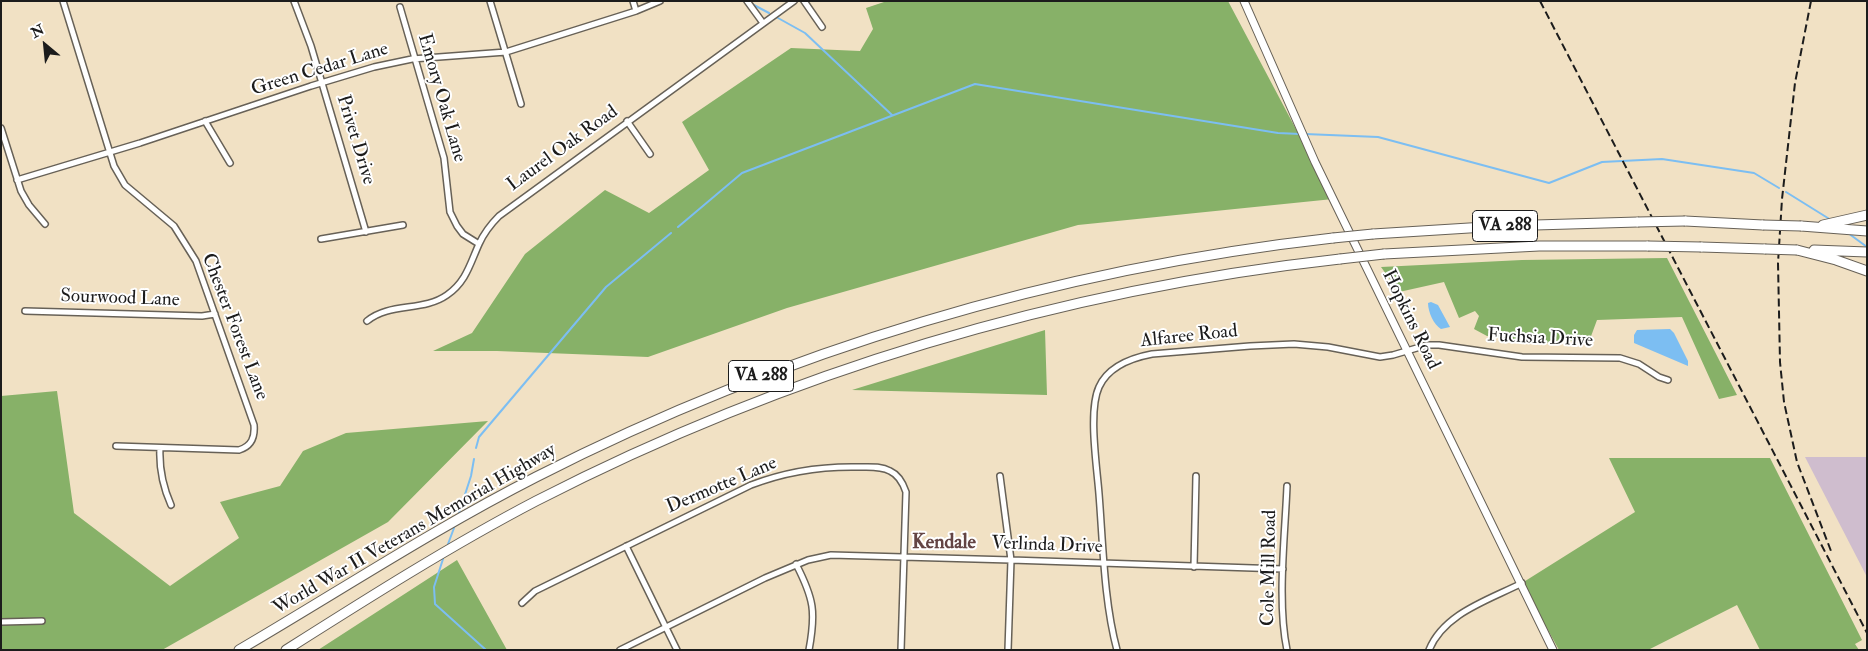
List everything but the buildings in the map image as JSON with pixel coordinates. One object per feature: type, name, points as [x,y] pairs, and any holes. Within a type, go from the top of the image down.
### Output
[{"type":"highway","points":[[1813,228],[1867,215]]},
{"type":"highway","name":"World War II Veterans Memorial Highway","points":[[239,650],[454,522],[535,478],[669,414],[770,373],[883,333],[1012,296],[1179,260],[1373,234],[1491,226],[1685,221],[1867,231]]},
{"type":"highway","name":"World War II Veterans Memorial Highway","points":[[286,650],[418,567],[536,502],[660,442],[804,383],[977,328],[1083,302],[1183,281],[1384,254],[1539,246],[1648,246],[1867,252]]},
{"type":"highway","points":[[1797,250],[1836,260],[1867,271]]},
{"type":"main road","name":"Hopkins Road","points":[[1244,1],[1318,169],[1553,650]]},
{"type":"street","name":"Chester Forest Lane","points":[[63,1],[118,174],[125,185],[168,220],[177,230],[196,261],[253,419],[255,432],[253,440],[248,446],[239,450],[116,446]]},
{"type":"street","name":"Privet Drive","points":[[294,1],[306,30],[366,232]]},
{"type":"street","points":[[490,1],[521,104]]},
{"type":"street","points":[[633,1],[636,11]]},
{"type":"street","name":"Green Cedar Lane","points":[[17,180],[374,67],[414,59],[506,52],[636,11],[660,1]]},
{"type":"street","name":"Laurel Oak Road","points":[[367,321],[381,312],[433,303],[446,296],[464,278],[484,234],[499,216],[794,1]]},
{"type":"street","points":[[804,1],[822,27]]},
{"type":"street","points":[[749,4],[763,23]]},
{"type":"street","name":"Emory Oak Lane","points":[[400,7],[444,158],[450,212],[460,230],[479,244]]},
{"type":"street","points":[[205,121],[230,162]]},
{"type":"street","points":[[627,121],[650,154]]},
{"type":"street","points":[[1,128],[17,180],[26,200],[45,224]]},
{"type":"street","points":[[321,239],[403,225]]},
{"type":"street","name":"Sourwood Lane","points":[[25,311],[202,316],[214,314]]},
{"type":"street","name":"Alfaree Road","points":[[1117,650],[1111,621],[1105,564],[1094,405],[1100,385],[1113,370],[1123,363],[1142,356],[1250,346],[1313,345],[1380,357],[1406,351]]},
{"type":"street","name":"Fuchsia Drive","points":[[1406,351],[1427,345],[1439,345],[1522,357],[1620,358],[1639,364],[1659,377],[1668,380]]},
{"type":"street","points":[[160,448],[162,480],[171,505]]},
{"type":"street","name":"Dermotte Lane","points":[[522,602],[535,591],[768,478],[823,467],[879,467],[891,471],[897,476],[906,492],[901,650]]},
{"type":"street","points":[[1000,476],[1011,560],[1008,650]]},
{"type":"street","points":[[1194,567],[1196,476]]},
{"type":"street","name":"Cole Mill Road","points":[[1286,486],[1284,634],[1287,650]]},
{"type":"street","points":[[626,546],[677,650]]},
{"type":"street","name":"Verlinda Drive","points":[[620,650],[665,626],[796,564],[831,556],[1284,569]]},
{"type":"street","points":[[796,564],[807,585],[813,605],[813,623],[808,650]]},
{"type":"street","points":[[1429,650],[1436,636],[1453,619],[1522,584]]},
{"type":"street","points":[[1,622],[42,621]]},
{"type":"shaded area","points":[[1805,457],[1867,457],[1867,577]]},
{"type":"green space","points":[[887,1],[1228,1],[1333,199],[1078,225],[787,308],[648,357],[497,351],[433,351],[472,333],[525,254],[605,190],[649,213],[709,170],[682,122],[791,48],[860,51],[873,29],[866,8]]},
{"type":"green space","points":[[1667,258],[1737,395],[1719,399],[1682,317],[1597,320],[1590,339],[1546,343],[1487,336],[1474,329],[1479,316],[1475,311],[1459,318],[1444,282],[1399,292],[1381,267],[1522,260]]},
{"type":"green space","points":[[1045,330],[1047,395],[852,390]]},
{"type":"green space","points":[[57,391],[74,513],[170,586],[239,538],[220,502],[280,486],[303,451],[346,433],[488,421],[388,522],[162,650],[1,650],[1,396]]},
{"type":"green space","points":[[1609,458],[1770,458],[1862,640],[1855,644],[1859,650],[1760,650],[1737,605],[1648,650],[1559,650],[1522,583],[1635,512]]},
{"type":"green space","points":[[457,560],[507,650],[318,650]]},
{"type":"water","points":[[1431,302],[1438,305],[1450,327],[1441,329],[1436,325],[1429,310],[1428,303]]},
{"type":"water","points":[[1670,329],[1674,333],[1688,361],[1688,366],[1634,343],[1634,335],[1637,330]]},
{"type":"waterway","points":[[752,4],[769,13]]},
{"type":"waterway","points":[[778,18],[805,33],[892,115]]},
{"type":"waterway","points":[[678,227],[742,173],[975,84],[1278,133],[1300,134]]},
{"type":"waterway","points":[[1305,134],[1378,137],[1549,183],[1602,162],[1662,159],[1754,173],[1779,188]]},
{"type":"waterway","points":[[1786,192],[1831,220]]},
{"type":"waterway","points":[[476,448],[479,437],[606,287],[671,233]]},
{"type":"waterway","points":[[1848,233],[1867,247]]},
{"type":"waterway","points":[[459,513],[471,476],[474,459]]},
{"type":"waterway","points":[[448,544],[454,528]]},
{"type":"waterway","points":[[443,559],[434,587],[435,604],[486,650]]},
{"type":"railway","points":[[1540,1],[1867,633]]},
{"type":"railway","points":[[1811,1],[1795,83],[1782,199],[1778,263],[1780,362],[1784,402],[1797,462],[1831,551]]},
{"type":"district","name":"Kendale","points":[[944,544]]}]
